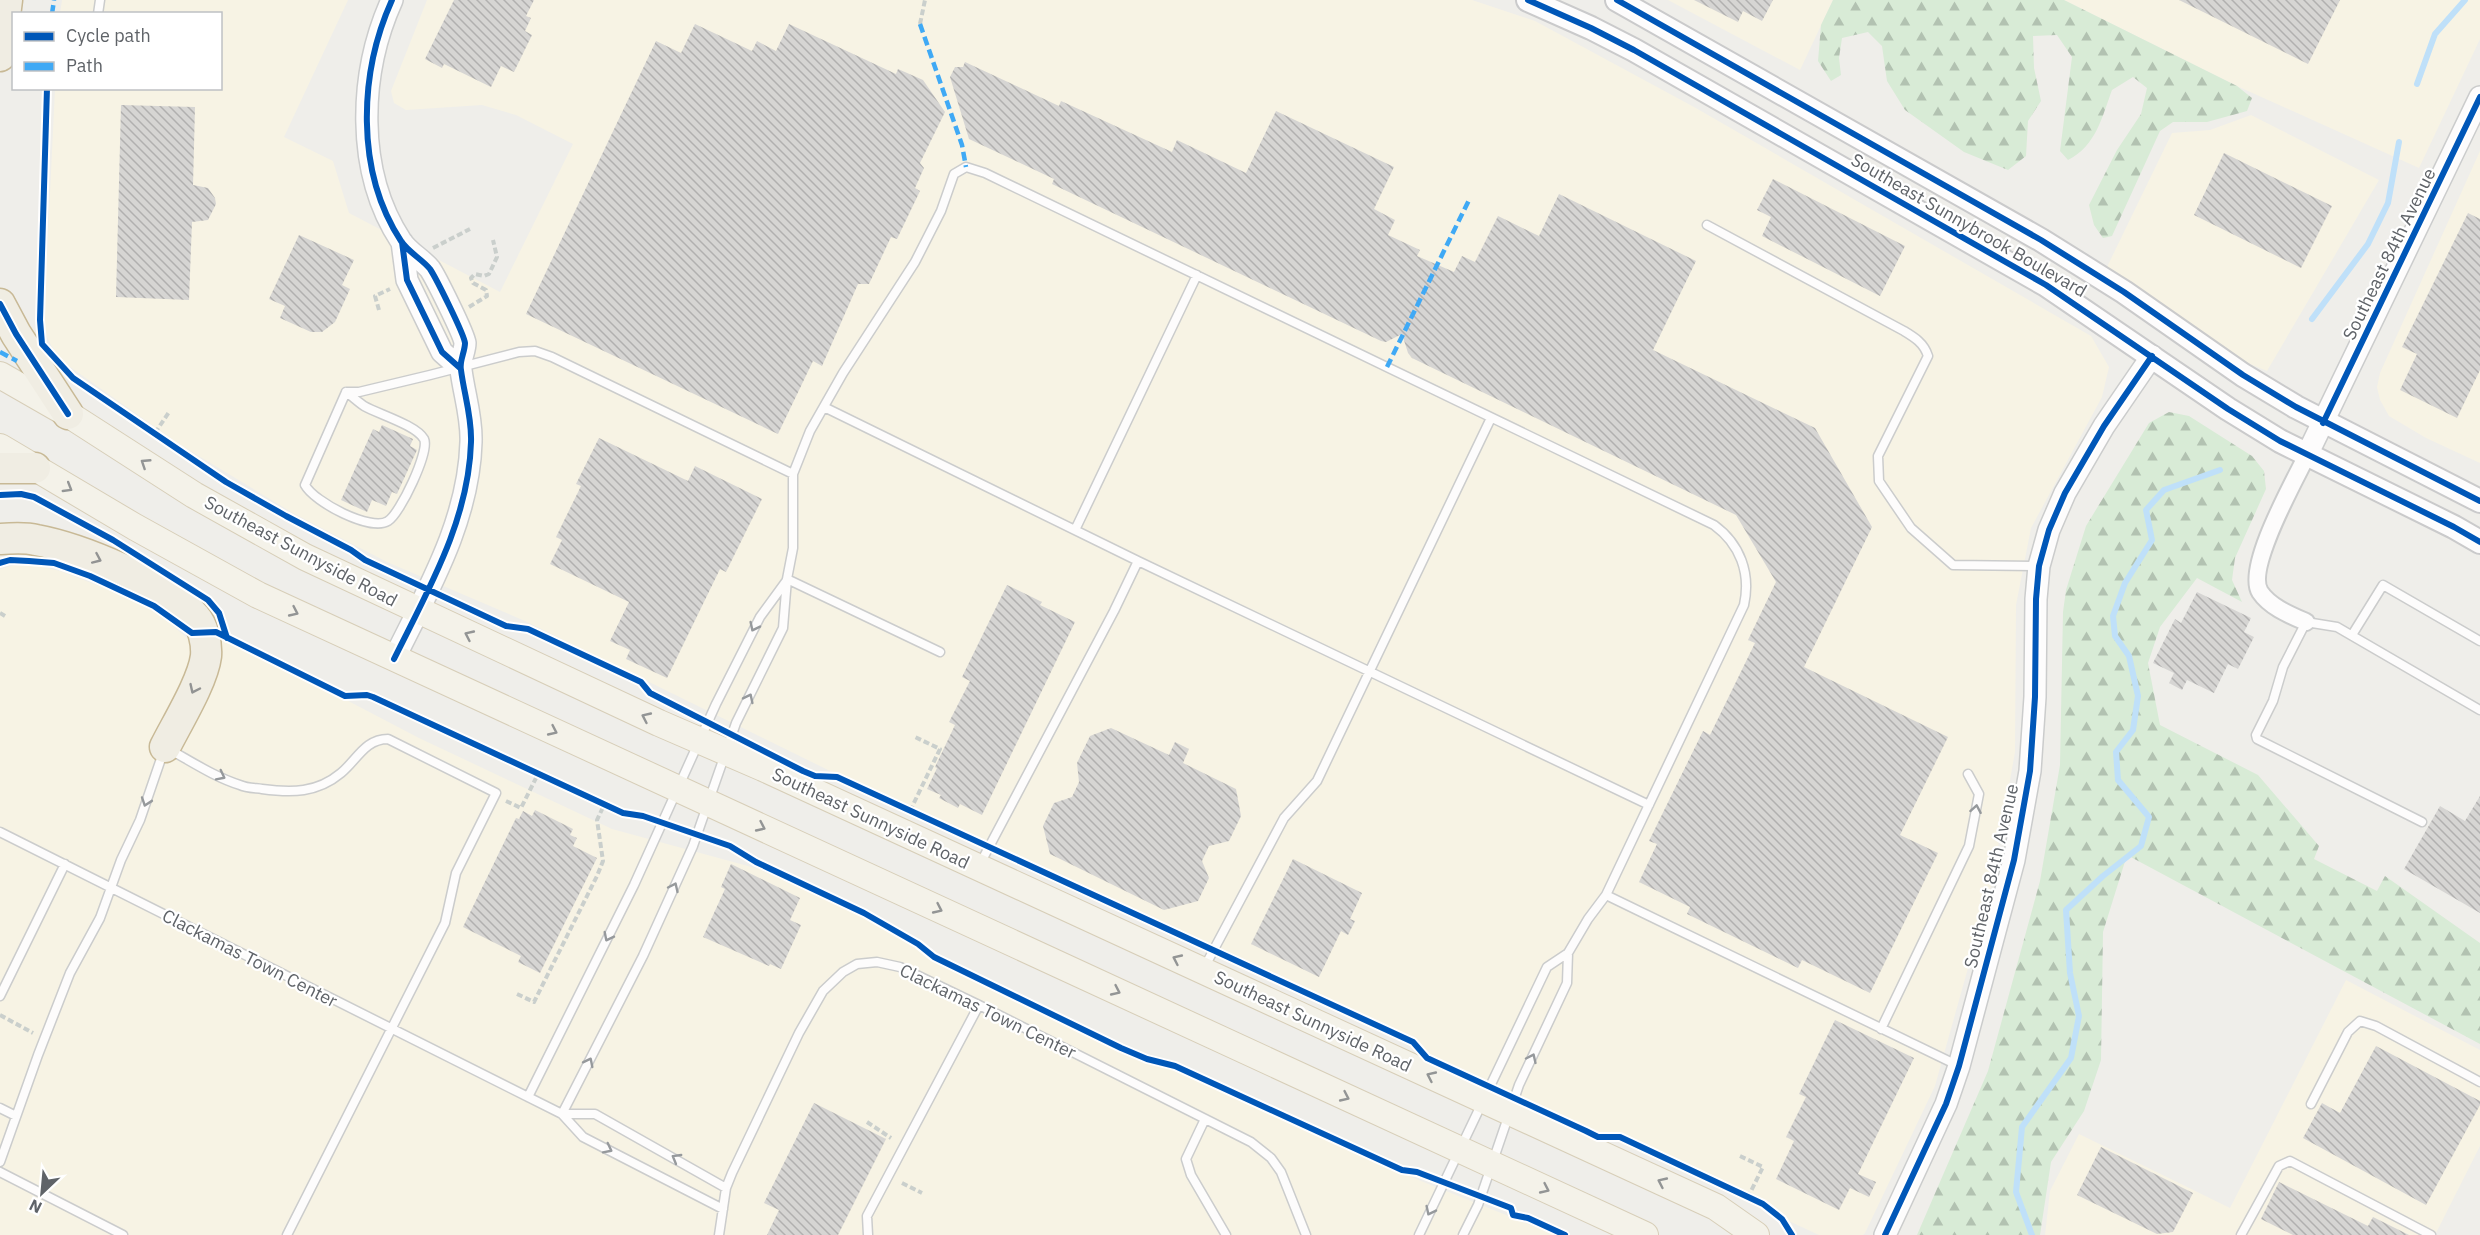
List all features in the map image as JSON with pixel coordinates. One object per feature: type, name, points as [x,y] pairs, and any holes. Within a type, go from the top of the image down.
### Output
[{"type":"highway","points":[[0,56],[7,0]]},
{"type":"highway","points":[[0,304],[15,334],[68,414]]},
{"type":"highway","points":[[0,468],[35,468]]},
{"type":"highway","points":[[0,539],[34,539],[91,556],[159,589],[196,618],[203,633],[206,657],[200,676],[165,747]]},
{"type":"main road","name":"Southeast Sunnybrook Boulevard","points":[[1528,0],[1627,46],[1950,229],[2056,292],[2228,409],[2307,455],[2480,542]]},
{"type":"main road","name":"Southeast Sunnybrook Boulevard","points":[[1617,0],[2041,240],[2124,292],[2243,375],[2323,423],[2480,501]]},
{"type":"main road","name":"Southeast Sunnyside Road","points":[[0,375],[68,414],[194,495],[305,557],[699,741],[979,867],[1716,1207],[1756,1235]]},
{"type":"main road","points":[[0,447],[241,587],[1645,1235]]},
{"type":"street","points":[[392,0],[380,32],[369,76],[367,136],[380,196],[408,249],[430,270],[465,342],[460,368],[470,419],[471,440],[467,480],[454,529],[394,659]]},
{"type":"street","name":"Southeast 84th Avenue","points":[[2306,622],[2274,606],[2260,592],[2256,583],[2257,567],[2269,535],[2480,97]]},
{"type":"street","points":[[408,249],[407,280],[442,352],[460,368]]},
{"type":"street","name":"Southeast 84th Avenue","points":[[1885,1235],[1946,1104],[1959,1066],[2014,860],[2026,801],[2034,724],[2036,599],[2039,566],[2049,530],[2065,493],[2115,408],[2152,356]]},
{"type":"lane","points":[[562,1114],[643,956],[693,846],[736,723],[783,628],[787,579],[793,548],[794,474],[810,432],[843,373],[915,262],[941,211],[954,174],[966,167],[985,173],[1714,525],[1723,531],[1743,560],[1747,580],[1744,605],[1606,895],[1588,919],[1568,953],[1547,967],[1419,1235]]},
{"type":"lane","points":[[1707,225],[1904,331],[1926,348],[1928,356],[1878,456],[1879,481],[1911,528],[1953,565],[2039,566]]},
{"type":"lane","points":[[1075,530],[1197,275]]},
{"type":"lane","points":[[346,392],[359,392],[519,352],[535,351],[552,357],[794,474]]},
{"type":"lane","points":[[346,392],[363,405],[419,434],[424,439],[426,448],[423,456],[396,513],[389,521],[379,524],[362,521],[318,500],[309,494],[305,485],[346,392]]},
{"type":"lane","points":[[824,406],[1138,561],[1649,805]]},
{"type":"lane","points":[[1203,971],[1284,818],[1317,782],[1491,418]]},
{"type":"lane","points":[[979,867],[1138,561]]},
{"type":"lane","points":[[787,579],[940,652]]},
{"type":"lane","points":[[528,1097],[634,885],[699,741],[760,616],[787,579]]},
{"type":"lane","points":[[2352,635],[2383,585],[2480,641]]},
{"type":"lane","points":[[2422,822],[2257,740],[2256,735],[2273,701],[2283,667],[2306,622],[2337,627],[2480,710]]},
{"type":"lane","points":[[0,1162],[44,1038],[70,974],[100,918],[121,860],[140,820],[165,747],[240,786],[292,793],[313,788],[340,774],[370,743],[388,739],[496,793],[456,873],[445,923],[287,1235]]},
{"type":"lane","points":[[1881,1029],[1970,846],[1979,794],[1968,774]]},
{"type":"lane","name":"Clackamas Town Center","points":[[0,832],[562,1114],[583,1137],[723,1209]]},
{"type":"lane","points":[[0,996],[65,864]]},
{"type":"lane","points":[[1606,895],[1959,1066]]},
{"type":"lane","points":[[1463,1235],[1478,1205],[1519,1085],[1567,983],[1568,953]]},
{"type":"lane","name":"Clackamas Town Center","points":[[719,1235],[726,1188],[799,1033],[823,991],[843,972],[857,964],[878,962],[900,967],[979,1005],[1251,1142],[1271,1158],[1281,1172],[1306,1235]]},
{"type":"lane","points":[[868,1235],[867,1216],[979,1005]]},
{"type":"lane","points":[[2311,1104],[2348,1032],[2360,1021],[2376,1026],[2480,1082]]},
{"type":"lane","points":[[0,1108],[16,1116]]},
{"type":"lane","name":"Clackamas Town Center","points":[[562,1114],[595,1114],[726,1188]]},
{"type":"lane","points":[[1205,1119],[1186,1159],[1196,1184],[1226,1235]]},
{"type":"lane","points":[[2241,1235],[2279,1166],[2290,1161],[2431,1235]]},
{"type":"lane","points":[[0,1172],[123,1235]]},
{"type":"path","points":[[920,24],[925,0]]},
{"type":"path","points":[[408,249],[457,238],[470,230]]},
{"type":"path","points":[[470,314],[467,308],[488,296],[486,290],[473,283],[471,278],[475,274],[484,276],[489,274],[497,257],[493,240]]},
{"type":"path","points":[[379,310],[375,296],[407,280]]},
{"type":"path","points":[[154,433],[169,412]]},
{"type":"path","points":[[0,613],[5,616]]},
{"type":"path","points":[[910,811],[940,749],[913,736]]},
{"type":"path","points":[[495,795],[521,808],[539,772]]},
{"type":"path","points":[[517,994],[534,1002],[597,876],[603,861],[597,820],[605,803]]},
{"type":"path","points":[[0,1015],[44,1038]]},
{"type":"path","points":[[867,1122],[891,1138]]},
{"type":"path","points":[[1740,1156],[1763,1167],[1748,1197]]},
{"type":"path","points":[[902,1183],[922,1193]]},
{"type":"shaded area","points":[[62,0],[348,0],[284,137],[333,161],[349,213],[500,292],[573,144],[516,115],[482,105],[406,110],[394,103],[391,91],[427,0],[1472,0],[1535,21],[1694,107],[2091,336],[2109,367],[2102,397],[2031,528],[2016,605],[2015,752],[1991,886],[1935,1086],[1865,1233],[1863,1235],[1819,1235],[1005,857],[525,621],[387,562],[293,513],[179,444],[66,364],[52,347],[46,335],[44,319],[55,90],[222,90],[222,12],[60,12]]},
{"type":"shaded area","points":[[1668,0],[1833,0],[1800,70]]},
{"type":"shaded area","points":[[2064,0],[2480,0],[2480,39],[2419,168],[2237,86]]},
{"type":"shaded area","points":[[2251,115],[2379,180],[2267,371],[2245,362],[2107,267],[2172,133],[2210,130]]},
{"type":"shaded area","points":[[2480,151],[2480,463],[2426,438],[2389,416],[2380,400],[2377,387],[2380,373]]},
{"type":"shaded area","points":[[15,565],[39,566],[60,571],[115,592],[159,614],[187,638],[216,638],[230,642],[419,738],[612,829],[759,869],[857,914],[908,942],[936,962],[1121,1051],[1179,1072],[1396,1171],[1556,1235],[0,1235],[0,569]]},
{"type":"shaded area","points":[[2346,980],[2480,1050],[2480,1146],[2435,1235],[2045,1235],[2050,1191],[2079,1134],[2230,1208]]},
{"type":"green space","points":[[1833,0],[2064,0],[2237,86],[2252,98],[2247,111],[2207,122],[2173,122],[2160,131],[2112,236],[2103,238],[2094,225],[2089,205],[2117,150],[2141,114],[2147,88],[2133,77],[2112,90],[2092,139],[2078,154],[2068,160],[2060,151],[2072,57],[2057,35],[2033,36],[2034,68],[2041,101],[2028,121],[2026,156],[2008,170],[1964,152],[1905,110],[1887,81],[1882,46],[1868,32],[1842,38],[1839,58],[1841,75],[1831,81],[1818,61],[1821,25]]},
{"type":"green space","points":[[2169,412],[2189,416],[2252,456],[2264,471],[2266,489],[2235,558],[2232,580],[2242,602],[2197,578],[2160,627],[2148,663],[2160,725],[2258,775],[2319,846],[2314,859],[2377,891],[2385,876],[2480,943],[2480,1044],[2127,855],[2103,932],[2101,1060],[2084,1111],[2051,1162],[2040,1235],[1917,1235],[1988,1071],[2040,881],[2060,765],[2063,612],[2066,590],[2086,526],[2149,423]]},
{"type":"building","points":[[454,0],[534,0],[526,16],[531,18],[525,31],[532,35],[514,72],[501,66],[491,87],[444,64],[442,68],[425,59]]},
{"type":"building","points":[[1694,0],[1773,0],[1762,21],[1743,11],[1738,22]]},
{"type":"building","points":[[2179,0],[2340,0],[2308,64]]},
{"type":"building","points":[[695,24],[752,51],[757,41],[776,51],[789,24],[896,74],[898,69],[923,80],[945,112],[920,163],[924,168],[915,188],[920,191],[897,239],[891,237],[869,284],[858,284],[822,366],[813,361],[778,434],[526,314],[656,41],[681,53]]},
{"type":"building","points":[[965,62],[1059,106],[1061,101],[1172,152],[1177,140],[1246,173],[1276,111],[1394,167],[1374,209],[1395,220],[1388,235],[1420,250],[1417,256],[1454,272],[1462,256],[1475,262],[1498,216],[1539,236],[1559,194],[1696,261],[1653,350],[1815,428],[1872,527],[1804,667],[1948,737],[1900,835],[1938,853],[1870,993],[1802,960],[1798,968],[1687,914],[1690,907],[1639,882],[1657,844],[1649,841],[1703,731],[1710,735],[1755,643],[1748,640],[1776,582],[1736,515],[1412,358],[1402,334],[1386,342],[1381,341],[1052,184],[1054,179],[969,139],[950,77],[955,67],[963,67]]},
{"type":"building","points":[[121,105],[195,107],[193,185],[208,188],[216,204],[208,220],[192,222],[189,300],[116,297]]},
{"type":"building","points":[[2224,153],[2332,206],[2301,268],[2194,215]]},
{"type":"building","points":[[1773,179],[1905,246],[1880,296],[1762,236],[1771,217],[1757,210]]},
{"type":"building","points":[[2468,213],[2480,219],[2480,370],[2457,418],[2400,390],[2417,354],[2402,347]]},
{"type":"building","points":[[299,235],[354,260],[342,285],[350,289],[335,322],[322,332],[311,332],[280,318],[285,306],[269,299]]},
{"type":"building","points":[[382,425],[413,439],[410,446],[417,450],[397,494],[392,492],[386,506],[372,500],[367,512],[341,500],[373,429],[379,432]]},
{"type":"building","points":[[599,438],[688,481],[695,466],[762,499],[726,572],[720,569],[667,678],[626,659],[630,650],[610,641],[629,602],[550,564],[562,540],[556,537],[581,486],[576,484]]},
{"type":"building","points":[[1007,585],[1075,622],[982,815],[960,804],[958,808],[939,798],[941,795],[927,789],[955,725],[949,722],[970,681],[962,677]]},
{"type":"building","points":[[2197,592],[2251,618],[2244,632],[2254,637],[2238,669],[2228,664],[2214,693],[2187,680],[2182,690],[2169,683],[2174,673],[2153,663],[2175,619],[2181,623]]},
{"type":"building","points":[[1111,728],[1169,755],[1175,742],[1189,749],[1183,763],[1236,789],[1241,816],[1229,841],[1209,846],[1202,861],[1209,878],[1198,901],[1164,910],[1050,854],[1043,826],[1054,803],[1072,797],[1079,782],[1077,763],[1090,736]]},
{"type":"building","points":[[2480,796],[2480,913],[2404,869],[2440,806],[2465,821]]},
{"type":"building","points":[[535,810],[573,829],[570,835],[577,838],[573,846],[597,858],[540,973],[518,962],[521,956],[463,927],[516,818],[519,819],[523,811],[532,816]]},
{"type":"building","points":[[1293,859],[1362,893],[1350,919],[1355,921],[1348,935],[1341,931],[1319,977],[1251,944]]},
{"type":"building","points":[[731,864],[800,898],[790,920],[801,925],[781,969],[703,937],[725,889],[721,887]]},
{"type":"building","points":[[1835,1020],[1914,1058],[1858,1174],[1876,1182],[1869,1197],[1850,1188],[1839,1210],[1776,1179],[1794,1141],[1786,1137],[1806,1097],[1799,1094]]},
{"type":"building","points":[[2376,1046],[2480,1101],[2480,1105],[2426,1205],[2303,1138],[2322,1103],[2340,1113]]},
{"type":"building","points":[[814,1103],[886,1139],[838,1235],[767,1235],[779,1210],[764,1203]]},
{"type":"building","points":[[2101,1147],[2193,1193],[2173,1232],[2157,1234],[2077,1195]]},
{"type":"building","points":[[2279,1182],[2368,1226],[2373,1217],[2409,1235],[2293,1235],[2261,1219]]},
{"type":"waterway","points":[[2417,84],[2435,34],[2465,0]]},
{"type":"waterway","points":[[2312,319],[2368,244],[2388,203],[2399,142]]},
{"type":"waterway","points":[[2032,1235],[2016,1192],[2022,1127],[2071,1058],[2079,1016],[2070,973],[2066,910],[2103,876],[2141,846],[2149,817],[2118,780],[2116,752],[2133,730],[2138,696],[2129,656],[2115,636],[2113,616],[2125,583],[2152,540],[2146,510],[2164,490],[2220,470]]},
{"type":"marked path","points":[[52,12],[54,0]]},
{"type":"marked path","points":[[920,24],[962,145],[966,167]]},
{"type":"marked path","points":[[1387,367],[1469,200]]},
{"type":"marked path","points":[[0,352],[17,361]]},
{"type":"cycle path","points":[[392,0],[381,28],[368,90],[369,153],[386,214],[404,245],[430,269],[465,343],[461,367],[471,433],[469,471],[455,527],[433,581],[394,659]]},
{"type":"cycle path","points":[[1528,0],[1634,50],[2046,285],[2228,409],[2280,441],[2480,542]]},
{"type":"cycle path","points":[[1617,0],[2041,240],[2124,292],[2243,375],[2296,407],[2480,501]]},
{"type":"cycle path","points":[[47,90],[40,320],[42,344],[73,378],[226,482],[351,550],[365,560],[506,626],[528,629],[641,682],[650,693],[803,771],[815,776],[837,777],[1413,1042],[1427,1058],[1598,1137],[1620,1137],[1763,1204],[1782,1219],[1792,1235]]},
{"type":"cycle path","points":[[2323,423],[2480,97]]},
{"type":"cycle path","points":[[402,242],[407,280],[442,352],[460,368]]},
{"type":"cycle path","points":[[0,304],[16,334],[68,414]]},
{"type":"cycle path","points":[[1885,1235],[1946,1104],[1959,1066],[2014,860],[2030,771],[2035,697],[2036,599],[2039,566],[2049,530],[2065,493],[2104,426],[2152,356]]},
{"type":"cycle path","points":[[0,495],[21,494],[34,497],[113,540],[208,600],[219,613],[227,638]]},
{"type":"cycle path","points":[[0,563],[10,560],[54,563],[90,576],[154,606],[192,633],[216,632],[345,696],[373,697],[623,813],[643,816],[730,846],[756,862],[864,913],[918,944],[934,957],[1121,1048],[1147,1059],[1175,1066],[1402,1170],[1417,1172],[1511,1208],[1513,1215],[1528,1218],[1565,1235]]}]
